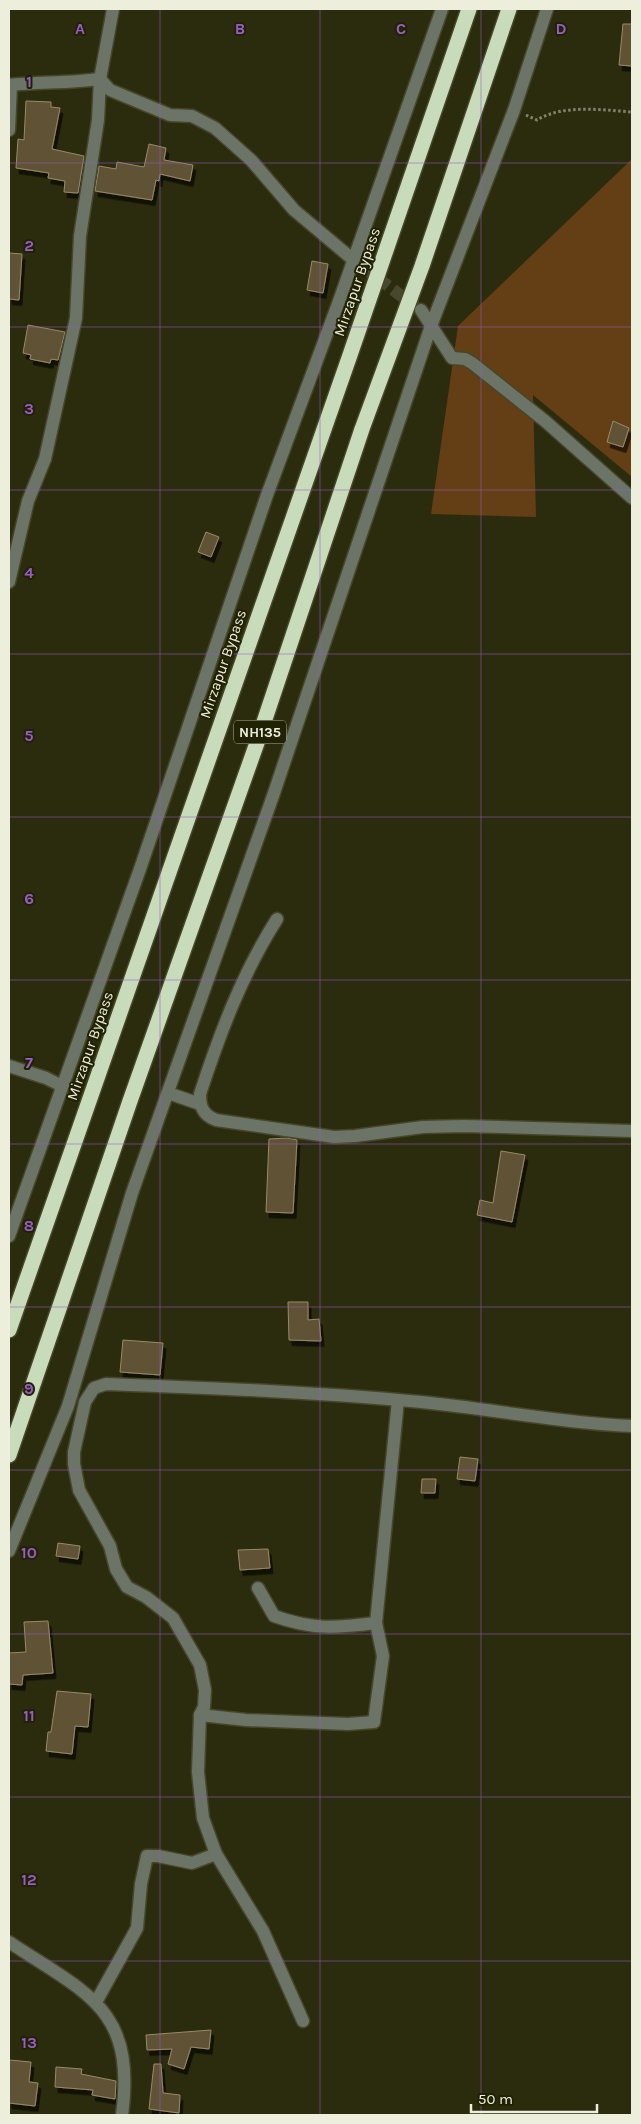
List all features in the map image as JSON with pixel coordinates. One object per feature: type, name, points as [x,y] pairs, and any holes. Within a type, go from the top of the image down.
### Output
[{"type":"highway","name":"Mirzapur Bypass","points":[[9,1330],[469,9]]},
{"type":"highway","name":"NH135","points":[[9,1455],[130,1101],[258,740],[362,429],[422,266],[509,9]]},
{"type":"street","points":[[9,582],[28,501],[45,459],[76,318],[80,236],[98,120],[100,79],[113,9]]},
{"type":"street","points":[[9,1236],[140,868],[267,495],[339,301],[442,9]]},
{"type":"street","points":[[9,1551],[68,1406],[132,1193],[274,793],[431,326],[514,110],[547,9]]},
{"type":"street","points":[[9,130],[10,85],[100,79]]},
{"type":"street","points":[[100,79],[110,90],[170,115],[192,116],[214,128],[252,160],[294,210],[350,257]]},
{"type":"street","points":[[421,310],[452,358],[472,363],[545,421],[632,498]]},
{"type":"street","points":[[277,918],[249,966],[220,1034],[200,1094],[200,1104],[208,1117],[216,1120],[334,1137],[423,1127],[464,1126],[632,1131]]},
{"type":"street","points":[[9,1066],[46,1078],[62,1086]]},
{"type":"street","points":[[168,1092],[200,1104]]},
{"type":"street","points":[[303,2020],[263,1930],[216,1854],[203,1818],[197,1747],[205,1690],[200,1665],[173,1618],[146,1597],[126,1587],[116,1569],[110,1546],[80,1490],[74,1464],[74,1452],[84,1402],[94,1388],[106,1384],[248,1389],[398,1400],[447,1405],[528,1418],[632,1426]]},
{"type":"street","points":[[200,1716],[246,1720],[348,1724],[374,1722],[383,1656],[376,1623],[398,1400]]},
{"type":"street","points":[[258,1588],[274,1616],[299,1625],[334,1628],[376,1623]]},
{"type":"street","points":[[96,2002],[137,1928],[141,1884],[147,1856],[158,1856],[192,1863],[216,1854]]},
{"type":"street","points":[[9,1942],[85,1993],[102,2008],[114,2026],[121,2045],[125,2091],[122,2115]]},
{"type":"path","points":[[514,110],[537,120],[553,113],[577,111],[632,112]]},
{"type":"shaded area","points":[[632,159],[632,477],[533,395],[536,517],[431,514],[458,326]]},
{"type":"building","points":[[623,24],[632,24],[632,66],[619,65]]},
{"type":"building","points":[[26,101],[51,102],[51,107],[60,108],[52,149],[84,156],[78,193],[64,192],[65,181],[48,178],[49,173],[16,168],[18,139],[24,140]]},
{"type":"building","points":[[149,144],[166,148],[164,160],[193,165],[190,181],[160,174],[159,181],[156,180],[152,200],[95,191],[99,166],[116,169],[117,162],[144,167]]},
{"type":"building","points":[[9,253],[22,254],[19,300],[9,299]]},
{"type":"building","points":[[312,261],[328,264],[323,293],[307,290]]},
{"type":"building","points":[[28,325],[65,332],[58,360],[51,359],[50,363],[30,359],[31,355],[23,353]]},
{"type":"building","points":[[613,421],[629,428],[623,447],[607,442]]},
{"type":"building","points":[[206,532],[219,537],[211,557],[198,552]]},
{"type":"building","points":[[287,1138],[297,1140],[293,1213],[266,1212],[269,1139]]},
{"type":"building","points":[[501,1151],[525,1155],[512,1222],[477,1215],[480,1200],[493,1203]]},
{"type":"building","points":[[288,1302],[308,1302],[308,1320],[319,1319],[321,1341],[289,1340]]},
{"type":"building","points":[[123,1340],[163,1343],[160,1375],[120,1372]]},
{"type":"building","points":[[460,1457],[478,1459],[475,1481],[457,1479]]},
{"type":"building","points":[[422,1479],[436,1479],[435,1493],[421,1493]]},
{"type":"building","points":[[58,1543],[80,1546],[78,1559],[56,1556]]},
{"type":"building","points":[[268,1549],[270,1568],[240,1570],[238,1550]]},
{"type":"building","points":[[48,1621],[53,1673],[23,1675],[22,1685],[9,1684],[9,1653],[26,1652],[24,1622]]},
{"type":"building","points":[[57,1691],[91,1694],[88,1727],[75,1726],[72,1754],[46,1751]]},
{"type":"building","points":[[211,2030],[209,2049],[191,2047],[184,2069],[168,2064],[172,2049],[147,2050],[146,2035]]},
{"type":"building","points":[[9,2060],[31,2062],[29,2082],[38,2083],[35,2106],[9,2103]]},
{"type":"building","points":[[154,2064],[161,2064],[163,2093],[180,2095],[179,2113],[149,2109]]},
{"type":"building","points":[[56,2067],[82,2069],[81,2074],[116,2081],[115,2099],[92,2095],[93,2090],[55,2087]]},
{"type":"tunnel","points":[[350,257],[416,307]]}]
